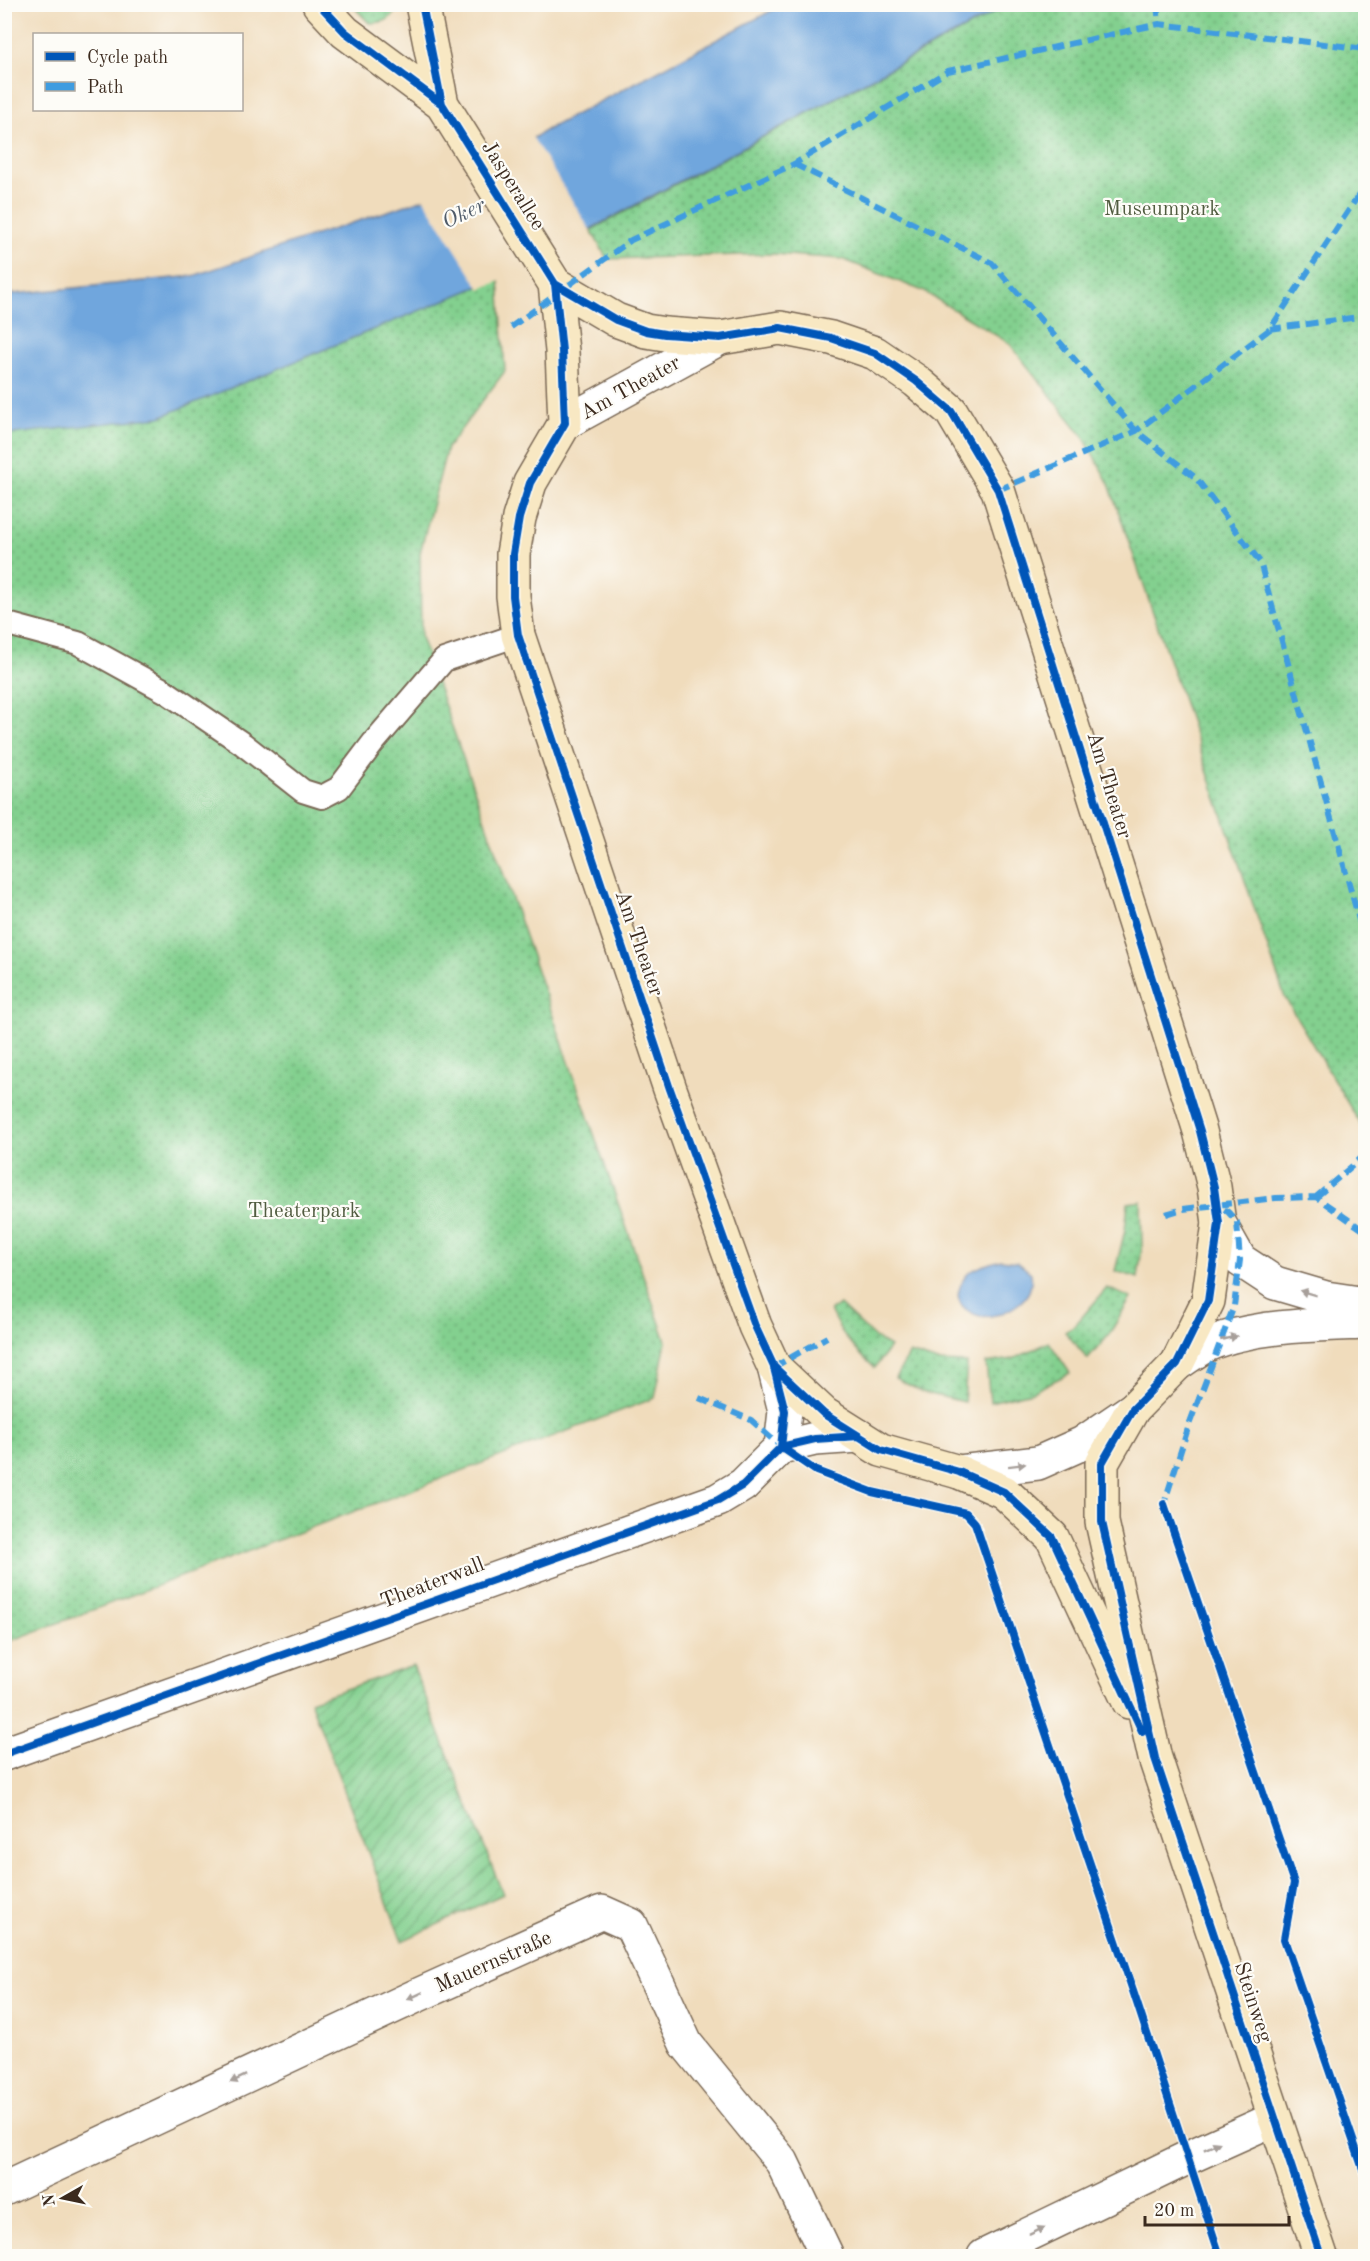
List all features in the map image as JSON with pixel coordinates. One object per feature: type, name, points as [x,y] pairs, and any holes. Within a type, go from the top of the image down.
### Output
[{"type":"street","name":"Jasperallee","points":[[320,4],[345,32],[442,104]]},
{"type":"street","name":"Jasperallee","points":[[422,4],[442,104],[555,284],[562,351],[565,423]]},
{"type":"street","name":"Jasperallee","points":[[555,284],[616,320],[646,331],[720,338]]},
{"type":"street","name":"Am Theater","points":[[780,328],[831,338],[875,353],[916,381],[951,411],[998,490],[1200,1131],[1214,1187],[1219,1223],[1208,1301],[1177,1364],[1133,1409],[1083,1443],[1038,1463],[959,1472],[881,1450],[824,1414],[774,1367],[755,1326],[670,1089],[518,635],[513,596],[513,555],[519,518],[530,483],[565,423],[720,338],[780,328]]},
{"type":"street","points":[[1219,1223],[1240,1260],[1275,1283],[1326,1298],[1365,1304]]},
{"type":"street","points":[[1177,1364],[1206,1345],[1223,1339],[1289,1326],[1365,1323]]},
{"type":"street","points":[[774,1367],[785,1412],[781,1447],[815,1439],[859,1436]]},
{"type":"street","name":"Steinweg","points":[[1133,1409],[1101,1463],[1102,1522],[1155,1758],[1321,2256]]},
{"type":"street","name":"Theaterwall","points":[[4,1754],[718,1500],[743,1485],[781,1447]]},
{"type":"street","name":"Steinweg","points":[[959,1472],[1004,1492],[1052,1537],[1155,1758]]},
{"type":"street","name":"Mauernstraße","points":[[4,2189],[416,1996],[602,1912],[631,1925],[686,2044],[782,2162],[826,2256]]},
{"type":"street","points":[[984,2256],[1186,2158],[1274,2119]]},
{"type":"lane","points":[[4,623],[78,643],[165,691],[243,744],[303,791],[322,797],[339,788],[444,660],[518,635]]},
{"type":"green space","points":[[352,5],[396,5],[397,8],[386,20],[369,23]]},
{"type":"green space","name":"Museumpark","points":[[1008,5],[1365,5],[1365,1132],[1285,998],[1109,484],[1083,436],[1009,343],[923,291],[842,259],[774,254],[607,259],[591,230]]},
{"type":"green space","name":"Theaterpark","points":[[499,278],[505,371],[447,448],[420,553],[421,637],[666,1341],[655,1398],[5,1643],[5,432]]},
{"type":"green space","points":[[1141,1201],[1142,1247],[1138,1278],[1115,1271],[1125,1230],[1128,1203]]},
{"type":"green space","points":[[1107,1288],[1131,1298],[1108,1336],[1088,1359],[1065,1332],[1076,1324]]},
{"type":"green space","points":[[840,1305],[875,1338],[890,1347],[875,1368],[849,1342],[834,1318],[830,1310]]},
{"type":"green space","points":[[1049,1342],[1070,1373],[1032,1392],[990,1402],[986,1363],[1013,1359]]},
{"type":"green space","points":[[910,1353],[938,1362],[967,1363],[964,1402],[922,1392],[895,1378]]},
{"type":"green space","points":[[413,1666],[503,1894],[402,1941],[310,1701]]},
{"type":"water","name":"Oker","points":[[782,5],[1008,5],[499,278],[160,417],[5,435],[4,295],[193,276],[442,193],[548,129]]},
{"type":"water","points":[[1001,1260],[1017,1262],[1031,1273],[1031,1287],[1027,1295],[1014,1307],[994,1315],[978,1315],[966,1310],[958,1294],[964,1279],[977,1268]]},
{"type":"pier","points":[[531,135],[592,233],[480,289],[422,196],[440,190]]},
{"type":"marked path","points":[[1157,4],[1159,24]]},
{"type":"marked path","points":[[511,327],[631,240],[794,164],[948,71],[1159,24],[1366,49]]},
{"type":"marked path","points":[[794,164],[992,263],[1136,431],[1196,478],[1260,562],[1366,945]]},
{"type":"marked path","points":[[998,490],[1136,431],[1270,329],[1366,184]]},
{"type":"marked path","points":[[1270,329],[1366,316]]},
{"type":"marked path","points":[[1316,1197],[1366,1154]]},
{"type":"marked path","points":[[1166,1214],[1183,1209],[1276,1198],[1316,1197],[1366,1232]]},
{"type":"marked path","points":[[1166,1509],[1164,1504],[1189,1425],[1234,1306],[1240,1260],[1237,1222],[1217,1205]]},
{"type":"marked path","points":[[774,1367],[827,1337]]},
{"type":"marked path","points":[[699,1398],[751,1420],[782,1448]]},
{"type":"cycle path","points":[[319,4],[345,32],[442,104]]},
{"type":"cycle path","points":[[422,4],[442,104],[555,284],[562,351],[565,423],[530,483],[519,518],[513,554],[513,596],[518,635],[670,1089],[755,1326],[774,1367],[824,1414],[881,1450],[959,1472],[1004,1492],[1052,1537],[1142,1731]]},
{"type":"cycle path","points":[[555,284],[616,320],[646,331],[720,338],[780,328],[831,338],[875,353],[916,381],[951,411],[998,490],[1200,1131],[1214,1187],[1219,1223],[1208,1301],[1177,1364],[1133,1409],[1102,1463],[1102,1522],[1155,1758],[1321,2256]]},
{"type":"cycle path","points":[[4,1754],[718,1500],[743,1485],[781,1447],[785,1411],[774,1368]]},
{"type":"cycle path","points":[[781,1447],[815,1439],[859,1436]]},
{"type":"cycle path","points":[[781,1447],[816,1471],[872,1492],[966,1513],[975,1523],[1220,2256]]},
{"type":"cycle path","points":[[1164,1504],[1294,1883],[1284,1939],[1366,2178]]}]
